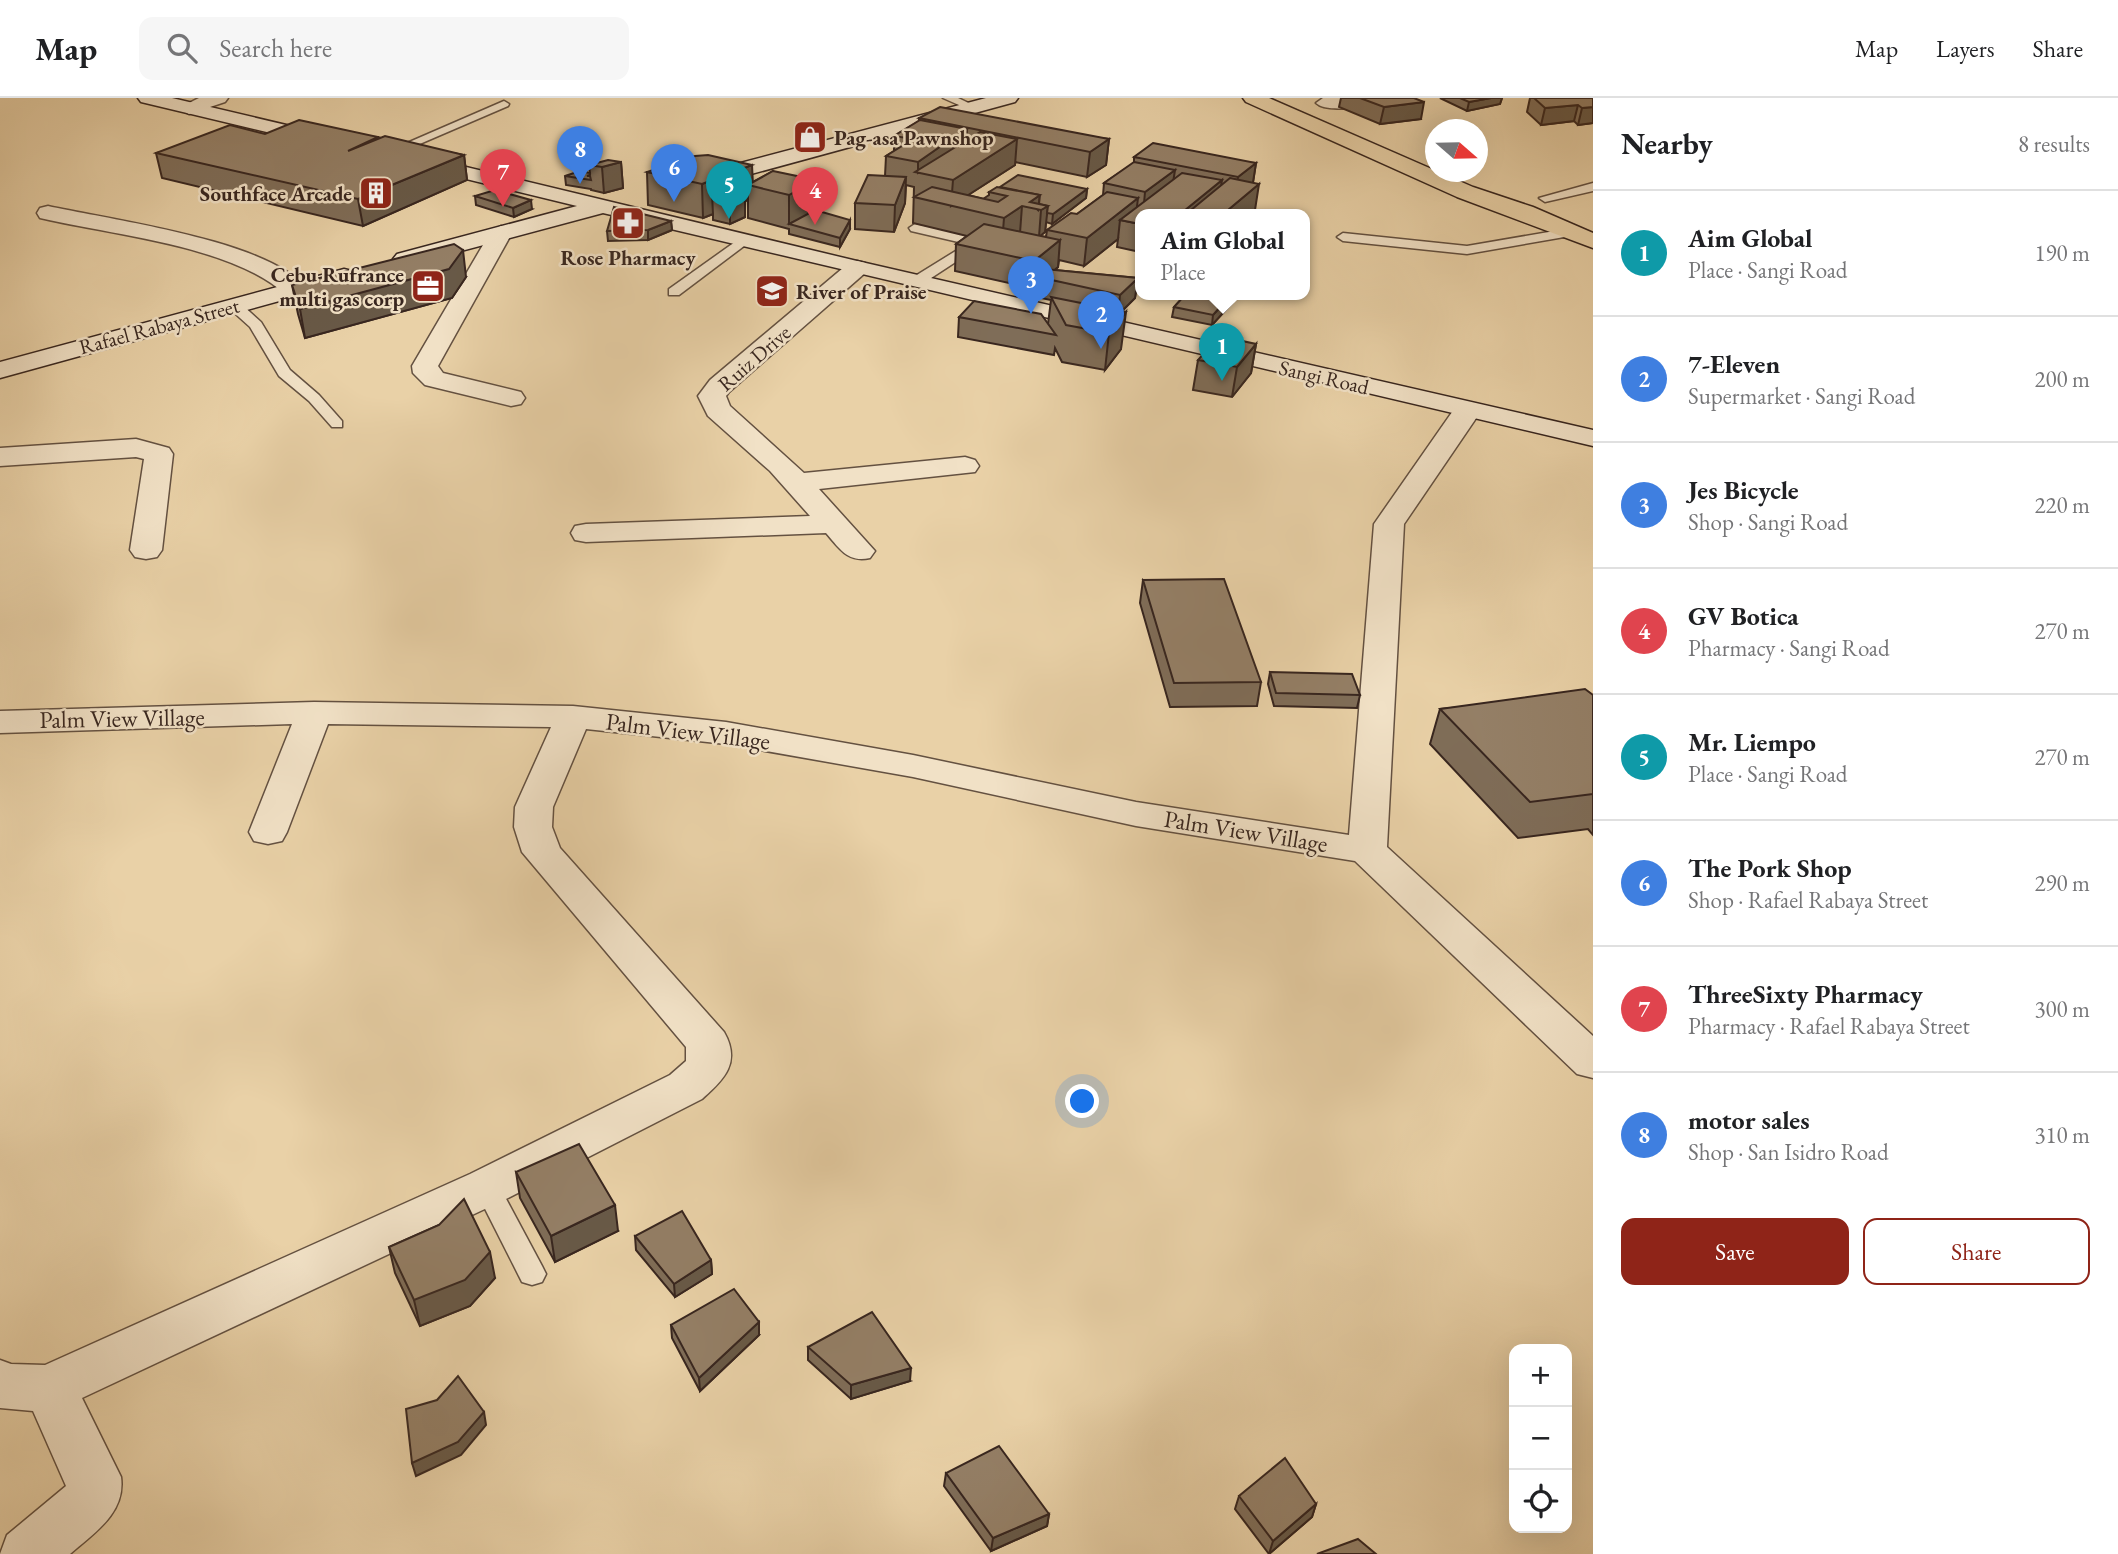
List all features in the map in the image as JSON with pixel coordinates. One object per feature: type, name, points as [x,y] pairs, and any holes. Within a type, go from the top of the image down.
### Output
[{"type":"main road","points":[[1253,98],[1465,192],[1525,212],[1583,236]]},
{"type":"main road","points":[[1282,98],[1425,159]]},
{"type":"main road","points":[[1320,100],[1363,118]]},
{"type":"main road","points":[[1475,182],[1525,212]]},
{"type":"main road","points":[[1487,187],[1551,201]]},
{"type":"main road","points":[[1522,187],[1593,220]]},
{"type":"street","points":[[148,98],[348,145]]},
{"type":"street","points":[[189,108],[218,98]]},
{"type":"street","points":[[685,184],[1008,98]]},
{"type":"street","points":[[1320,100],[1370,98]]},
{"type":"street","name":"Sangi Road","points":[[396,158],[458,170],[857,268],[1593,438]]},
{"type":"street","name":"Rafael Rabaya Street","points":[[0,370],[647,195]]},
{"type":"street","points":[[48,213],[235,256],[288,281],[294,289]]},
{"type":"street","points":[[501,233],[425,366],[426,373],[434,379],[511,398]]},
{"type":"street","name":"Ruiz Drive","points":[[857,268],[719,386],[712,396],[718,410],[796,483],[859,551]]},
{"type":"street","points":[[1467,411],[1389,524],[1367,850],[1593,1062]]},
{"type":"street","points":[[0,457],[136,448],[159,454],[146,550]]},
{"type":"street","points":[[796,483],[965,466]]},
{"type":"street","points":[[586,533],[834,524]]},
{"type":"street","points":[[268,832],[314,713]]},
{"type":"street","name":"Palm View Village","points":[[0,722],[314,713],[573,717],[726,733],[914,766],[1136,814],[1367,850]]},
{"type":"street","points":[[27,1554],[89,1502],[95,1491],[93,1477],[25,1386],[487,1187],[685,1087],[709,1067],[708,1043],[542,852],[533,827],[534,807],[573,717]]},
{"type":"lane","points":[[948,98],[972,107]]},
{"type":"lane","points":[[396,158],[504,104]]},
{"type":"lane","points":[[437,180],[458,170]]},
{"type":"lane","points":[[1551,201],[1593,187]]},
{"type":"lane","points":[[915,228],[1005,248]]},
{"type":"lane","points":[[1343,237],[1467,250],[1583,236]]},
{"type":"lane","points":[[674,292],[746,240]]},
{"type":"lane","points":[[917,281],[978,242]]},
{"type":"lane","points":[[235,306],[256,325],[284,373],[314,398],[337,424]]},
{"type":"lane","points":[[487,1187],[532,1274]]},
{"type":"building","points":[[1360,98],[1414,98],[1424,102],[1384,107]]},
{"type":"building","points":[[1460,98],[1491,98],[1469,102]]},
{"type":"building","points":[[1534,98],[1593,98],[1593,107],[1582,108],[1578,105],[1545,108]]},
{"type":"building","points":[[940,107],[1109,139],[1090,152],[919,118]]},
{"type":"building","points":[[299,120],[378,137],[348,151],[385,136],[464,155],[358,199],[156,153],[230,125],[265,134]]},
{"type":"building","points":[[920,120],[967,129],[918,162],[886,156],[913,139],[894,136]]},
{"type":"building","points":[[980,132],[1017,139],[953,180],[915,172]]},
{"type":"building","points":[[1153,143],[1256,163],[1238,177],[1134,157]]},
{"type":"building","points":[[708,155],[752,165],[702,184],[647,172],[695,156]]},
{"type":"building","points":[[608,160],[621,162],[602,167],[589,165]]},
{"type":"building","points":[[1134,162],[1175,170],[1145,192],[1104,183]]},
{"type":"building","points":[[580,171],[590,173],[587,176],[590,176],[591,180],[565,176]]},
{"type":"building","points":[[773,171],[816,180],[789,195],[748,185]]},
{"type":"building","points":[[1182,173],[1222,180],[1186,209],[1135,209],[1135,223],[1120,220]]},
{"type":"building","points":[[868,175],[906,177],[895,205],[855,203]]},
{"type":"building","points":[[1018,175],[1087,189],[1053,214],[1047,213],[1048,206],[1039,204],[1040,195],[1000,187]]},
{"type":"building","points":[[1230,178],[1259,184],[1229,209],[1192,209]]},
{"type":"building","points":[[727,187],[744,190],[730,198],[712,194]]},
{"type":"building","points":[[932,187],[998,202],[1007,196],[989,192],[997,187],[1040,195],[1030,202],[1048,206],[1041,210],[1022,206],[1004,218],[914,197]]},
{"type":"building","points":[[495,190],[531,200],[513,208],[475,196]]},
{"type":"building","points":[[1107,192],[1138,198],[1087,238],[1047,230],[1071,213],[1077,214]]},
{"type":"building","points":[[614,207],[671,221],[648,230],[607,231]]},
{"type":"building","points":[[815,210],[850,220],[840,238],[789,224]]},
{"type":"building","points":[[984,224],[1060,240],[1034,261],[956,244]]},
{"type":"building","points":[[454,244],[463,250],[449,269],[300,309],[292,285]]},
{"type":"building","points":[[1044,269],[1135,278],[1135,281],[1120,295],[1038,277]]},
{"type":"building","points":[[1051,297],[1126,312],[1109,333],[1066,325]]},
{"type":"building","points":[[1180,300],[1226,300],[1213,315],[1174,307]]},
{"type":"building","points":[[974,301],[1041,314],[1056,335],[959,317]]},
{"type":"building","points":[[1219,336],[1256,344],[1237,367],[1198,360]]},
{"type":"building","points":[[1224,579],[1261,682],[1174,683],[1143,580]]},
{"type":"building","points":[[1270,672],[1352,674],[1360,695],[1276,693]]},
{"type":"building","points":[[1585,689],[1593,695],[1593,794],[1530,802],[1440,709]]},
{"type":"building","points":[[579,1144],[615,1205],[551,1236],[516,1172]]},
{"type":"building","points":[[464,1199],[490,1252],[465,1280],[414,1300],[389,1247],[439,1225]]},
{"type":"building","points":[[682,1211],[711,1260],[674,1284],[635,1236]]},
{"type":"building","points":[[734,1289],[759,1322],[699,1378],[671,1325]]},
{"type":"building","points":[[872,1312],[911,1368],[851,1385],[808,1347]]},
{"type":"building","points":[[458,1376],[484,1412],[458,1442],[412,1463],[406,1409],[437,1400]]},
{"type":"building","points":[[999,1446],[1049,1514],[993,1538],[946,1473]]},
{"type":"building","points":[[1285,1458],[1316,1504],[1273,1541],[1239,1496]]},
{"type":"building","points":[[1358,1539],[1376,1554],[1317,1554]]},
{"type":"place","name":"Pag-asa Pawnshop","points":[[810,137]]},
{"type":"place","name":"motor sales","points":[[580,184]]},
{"type":"place","name":"Southface Arcade","points":[[376,193]]},
{"type":"place","name":"The Pork Shop","points":[[674,202]]},
{"type":"place","name":"ThreeSixty Pharmacy","points":[[503,207]]},
{"type":"place","name":"Mr. Liempo","points":[[729,219]]},
{"type":"place","name":"Rose Pharmacy","points":[[628,223]]},
{"type":"place","name":"GV Botica","points":[[815,225]]},
{"type":"place","name":"Cebu Rufrance multi gas corp","points":[[428,286]]},
{"type":"place","name":"River of Praise","points":[[772,291]]},
{"type":"place","name":"Jes Bicycle","points":[[1031,314]]},
{"type":"place","name":"7-Eleven","points":[[1101,349]]},
{"type":"place","name":"Aim Global","points":[[1222,381]]}]
